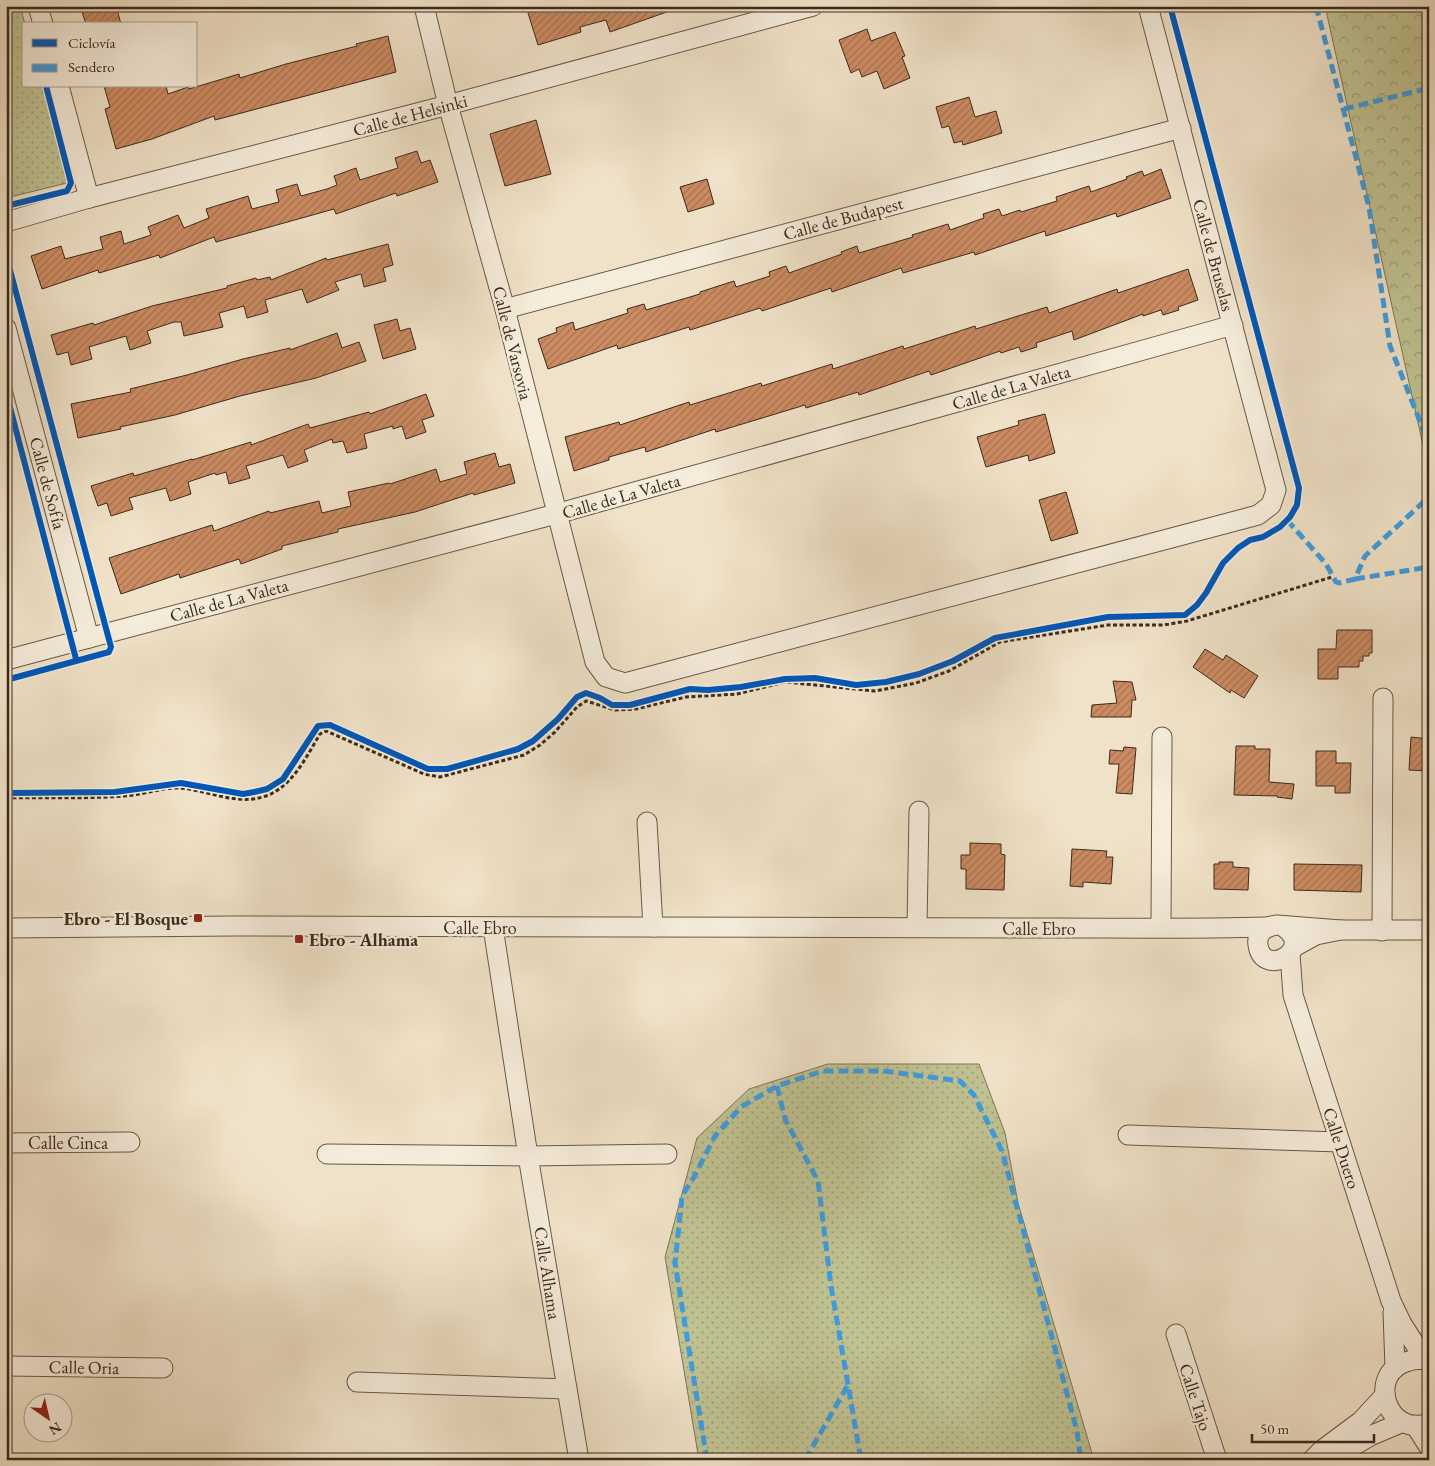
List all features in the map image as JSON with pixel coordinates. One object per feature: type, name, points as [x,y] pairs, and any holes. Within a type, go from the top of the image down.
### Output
[{"type":"street","points":[[38,6],[42,22]]},
{"type":"street","name":"Calle de Varsovia","points":[[424,6],[448,105],[505,309],[595,662],[606,677]]},
{"type":"street","name":"Calle de Helsinki","points":[[9,210],[89,198],[448,105],[813,6]]},
{"type":"street","name":"Calle de Bruselas","points":[[606,677],[625,683],[1258,514],[1271,505],[1276,490],[1148,6]]},
{"type":"street","points":[[61,88],[89,198]]},
{"type":"street","name":"Calle de Budapest","points":[[505,309],[1181,128]]},
{"type":"street","name":"Calle de La Valeta","points":[[6,660],[556,514],[1233,325]]},
{"type":"street","name":"Calle de Sofía","points":[[6,328],[89,638]]},
{"type":"street","points":[[1382,930],[1383,698]]},
{"type":"street","points":[[1161,927],[1162,737]]},
{"type":"street","points":[[917,927],[919,811]]},
{"type":"street","points":[[646,822],[653,927]]},
{"type":"street","name":"Calle Ebro","points":[[6,928],[234,926],[1161,927],[1214,929],[1274,927],[1341,930],[1429,930]]},
{"type":"street","name":"Calle Alhama","points":[[493,927],[528,1156],[579,1460]]},
{"type":"street","points":[[1274,927],[1292,934],[1294,941],[1292,950],[1284,959],[1275,961],[1262,952],[1258,939],[1261,932],[1274,927]]},
{"type":"street","name":"Calle Ebro","points":[[1214,929],[1242,936],[1262,952]]},
{"type":"street","name":"Calle Ebro","points":[[1292,950],[1316,936],[1341,930]]},
{"type":"street","name":"Calle Duero","points":[[1292,950],[1293,995]]},
{"type":"street","name":"Calle Duero","points":[[1262,952],[1280,974],[1293,995],[1391,1301],[1402,1324],[1427,1361]]},
{"type":"street","points":[[1128,1135],[1340,1142]]},
{"type":"street","name":"Calle Cinca","points":[[6,1143],[130,1142]]},
{"type":"street","points":[[326,1154],[528,1156],[667,1154]]},
{"type":"street","name":"Calle Duero","points":[[1391,1301],[1395,1328],[1395,1368]]},
{"type":"street","name":"Calle Tajo","points":[[1176,1334],[1217,1460]]},
{"type":"street","points":[[1427,1361],[1414,1360],[1404,1362],[1395,1368],[1387,1381],[1385,1395],[1387,1406],[1394,1416],[1415,1424],[1429,1447]]},
{"type":"street","name":"Calle Oria","points":[[6,1366],[163,1368]]},
{"type":"street","points":[[357,1382],[567,1389]]},
{"type":"street","points":[[1312,1460],[1322,1450],[1361,1421],[1385,1395]]},
{"type":"street","points":[[1330,1460],[1370,1436],[1415,1424]]},
{"type":"path","points":[[6,187],[9,210],[20,203]]},
{"type":"path","points":[[6,798],[126,796],[181,788],[228,799],[253,799],[279,790],[296,774],[320,734],[326,732],[424,774],[440,777],[524,755],[540,745],[555,732],[580,703],[586,701],[615,710],[636,708],[686,697],[737,694],[785,682],[875,691],[916,683],[948,671],[1000,642],[1108,625],[1164,625],[1187,621],[1332,577]]},
{"type":"path","points":[[1178,615],[1185,614]]},
{"type":"path","points":[[947,663],[995,638],[1088,620]]},
{"type":"path","points":[[553,723],[579,696],[586,694],[612,704],[630,705],[690,689],[732,688],[785,678],[816,678],[856,685],[903,678]]},
{"type":"path","points":[[306,743],[318,726],[330,725],[428,769],[447,770],[510,751]]},
{"type":"path","points":[[526,745],[533,741]]},
{"type":"path","points":[[6,793],[115,792],[181,782],[243,794],[268,789],[283,780],[292,765]]},
{"type":"green space","points":[[6,6],[20,6],[24,22],[22,22],[22,88],[43,88],[67,183],[6,198]]},
{"type":"green space","points":[[1325,6],[1429,6],[1429,472]]},
{"type":"green space","points":[[828,1064],[979,1064],[1005,1133],[1018,1203],[1094,1460],[699,1460],[665,1257],[697,1138],[749,1089]]},
{"type":"building","points":[[80,6],[116,6],[120,22],[85,22]]},
{"type":"building","points":[[552,6],[678,6],[678,8],[610,32],[606,20],[580,27],[581,32],[538,45],[528,13]]},
{"type":"building","points":[[867,29],[871,41],[895,32],[905,56],[902,57],[910,78],[884,89],[877,71],[862,77],[859,69],[851,73],[839,40]]},
{"type":"building","points":[[388,36],[396,72],[215,120],[214,116],[152,139],[116,149],[105,109],[110,107],[105,88],[166,88],[168,94],[185,88],[198,88],[198,86],[239,74],[240,78],[357,46],[356,44]]},
{"type":"building","points":[[969,97],[975,117],[996,111],[1002,133],[963,145],[962,141],[954,143],[949,126],[942,128],[936,107]]},
{"type":"building","points":[[536,120],[551,174],[505,186],[490,134]]},
{"type":"building","points":[[417,151],[421,163],[430,160],[438,182],[397,196],[396,193],[336,214],[334,209],[216,242],[214,237],[160,258],[159,255],[99,273],[98,270],[42,289],[31,256],[61,246],[65,259],[103,249],[100,237],[121,231],[124,244],[151,235],[148,227],[178,215],[184,228],[209,218],[206,209],[248,196],[252,209],[279,202],[276,190],[297,184],[301,196],[327,189],[337,185],[334,176],[356,168],[360,180],[398,168],[395,158]]},
{"type":"building","points":[[1161,169],[1171,198],[1117,217],[1116,213],[1046,236],[1045,231],[975,255],[974,252],[903,273],[901,268],[832,292],[831,288],[762,311],[760,308],[690,330],[689,327],[618,349],[617,345],[548,369],[538,339],[557,332],[556,328],[573,322],[575,330],[628,313],[627,309],[644,304],[646,310],[700,294],[700,292],[734,281],[736,287],[770,276],[769,272],[786,266],[789,273],[842,254],[841,252],[857,246],[859,253],[913,237],[912,235],[948,224],[950,230],[984,218],[983,214],[999,209],[1002,216],[1020,210],[1021,212],[1057,201],[1056,197],[1089,186],[1091,192],[1127,179],[1126,177],[1142,171],[1144,176]]},
{"type":"building","points":[[707,179],[714,204],[688,212],[680,187]]},
{"type":"building","points":[[388,244],[393,265],[383,268],[386,281],[364,287],[361,274],[335,282],[339,290],[307,303],[302,289],[265,300],[268,312],[247,318],[244,306],[219,313],[223,327],[184,336],[181,322],[174,322],[147,331],[151,343],[130,350],[126,336],[89,347],[92,359],[71,365],[68,352],[57,355],[51,335],[93,323],[94,325],[152,306],[227,288],[227,286],[256,278],[257,280],[270,277],[271,280],[326,258],[327,260]]},
{"type":"building","points":[[1188,269],[1198,300],[1178,307],[1179,310],[1163,315],[1161,310],[1143,316],[1143,314],[1074,340],[1072,331],[1036,343],[1037,347],[1021,352],[1019,347],[1001,353],[1000,351],[931,375],[929,371],[859,395],[858,392],[806,408],[805,405],[716,432],[715,429],[646,452],[645,447],[609,457],[609,460],[574,471],[565,437],[619,422],[620,425],[689,402],[690,405],[761,383],[762,386],[832,364],[833,369],[903,346],[904,349],[975,326],[976,329],[1047,307],[1049,313],[1117,289],[1118,293]]},
{"type":"building","points":[[397,319],[400,331],[410,328],[416,349],[383,359],[374,325]]},
{"type":"building","points":[[337,333],[342,348],[359,342],[366,361],[316,378],[240,396],[175,415],[120,427],[121,429],[78,438],[71,404],[131,392],[130,389],[243,359],[290,348],[290,350]]},
{"type":"building","points":[[426,394],[434,416],[422,420],[426,432],[406,439],[402,426],[393,429],[393,426],[364,434],[367,448],[347,453],[343,441],[333,443],[332,439],[304,450],[308,461],[288,468],[283,455],[246,466],[250,478],[229,484],[226,472],[216,475],[215,473],[188,482],[191,494],[170,501],[166,488],[129,498],[133,509],[111,516],[107,503],[98,506],[91,486],[133,473],[134,476],[251,442],[251,445],[308,424],[310,428],[369,412],[370,414]]},
{"type":"building","points":[[1045,414],[1055,453],[1029,461],[1028,455],[986,467],[977,437],[1019,425],[1018,421]]},
{"type":"building","points":[[495,453],[499,467],[510,464],[515,483],[474,495],[473,493],[415,512],[338,529],[338,532],[282,546],[282,549],[241,564],[239,559],[180,578],[179,574],[121,594],[109,558],[212,525],[214,531],[269,511],[270,513],[319,501],[322,513],[351,506],[348,492],[390,484],[436,469],[440,482],[467,474],[464,462]]},
{"type":"building","points":[[1066,492],[1078,533],[1051,541],[1039,500]]},
{"type":"building","points":[[1337,630],[1372,630],[1372,653],[1369,653],[1369,656],[1363,656],[1363,661],[1359,661],[1359,667],[1338,667],[1338,679],[1318,679],[1318,649],[1336,649]]},
{"type":"building","points":[[1205,649],[1223,660],[1226,655],[1258,676],[1244,698],[1231,690],[1230,693],[1193,667]]},
{"type":"building","points":[[1113,681],[1132,682],[1136,700],[1132,700],[1131,717],[1091,717],[1092,705],[1117,703]]},
{"type":"building","points":[[1411,737],[1429,739],[1429,771],[1409,770]]},
{"type":"building","points":[[1236,746],[1255,746],[1255,749],[1270,749],[1269,782],[1294,784],[1292,799],[1278,796],[1234,795]]},
{"type":"building","points":[[1124,747],[1136,748],[1132,794],[1116,793],[1119,764],[1109,764],[1110,750],[1123,751]]},
{"type":"building","points":[[1316,751],[1336,751],[1336,763],[1351,763],[1350,793],[1335,793],[1335,786],[1316,786]]},
{"type":"building","points":[[970,843],[1001,844],[1001,854],[1005,855],[1004,890],[966,889],[966,869],[961,869],[961,855],[970,855]]},
{"type":"building","points":[[1072,849],[1107,851],[1106,857],[1113,857],[1111,884],[1083,882],[1083,887],[1070,886]]},
{"type":"building","points":[[1219,862],[1233,862],[1233,867],[1249,868],[1248,890],[1214,889],[1214,864],[1219,864]]},
{"type":"building","points":[[1294,864],[1362,865],[1361,892],[1294,890]]},
{"type":"marked path","points":[[1316,6],[1369,207],[1390,346],[1429,444]]},
{"type":"marked path","points":[[1344,109],[1429,88]]},
{"type":"marked path","points":[[1287,520],[1326,564],[1336,582],[1339,583],[1355,579],[1365,556],[1429,497]]},
{"type":"marked path","points":[[1355,579],[1429,567]]},
{"type":"marked path","points":[[707,1460],[675,1263],[682,1196],[715,1136],[741,1107],[777,1086],[823,1071],[884,1071],[960,1081],[974,1095],[1002,1151],[1077,1431],[1080,1454],[1078,1460]]},
{"type":"marked path","points":[[777,1086],[785,1119],[818,1181],[831,1286],[861,1460]]},
{"type":"marked path","points":[[805,1460],[849,1383]]},
{"type":"cycle path","points":[[6,793],[115,792],[181,783],[243,794],[254,792],[267,789],[283,779],[318,726],[330,725],[428,769],[447,769],[518,749],[533,741],[558,719],[577,697],[586,693],[612,705],[630,705],[690,689],[708,690],[741,687],[785,679],[815,678],[856,685],[886,682],[919,674],[953,661],[995,638],[1108,617],[1185,615],[1197,605],[1223,563],[1238,548],[1250,540],[1263,537],[1280,527],[1290,517],[1297,505],[1299,488],[1170,6]]},
{"type":"cycle path","points":[[6,206],[67,191],[71,183],[47,88]]},
{"type":"cycle path","points":[[6,255],[111,647],[109,652],[6,680]]},
{"type":"cycle path","points":[[6,392],[75,661]]},
{"type":"place","name":"Ebro - El Bosque","points":[[198,918]]},
{"type":"place","name":"Ebro - Alhama","points":[[299,939]]}]
